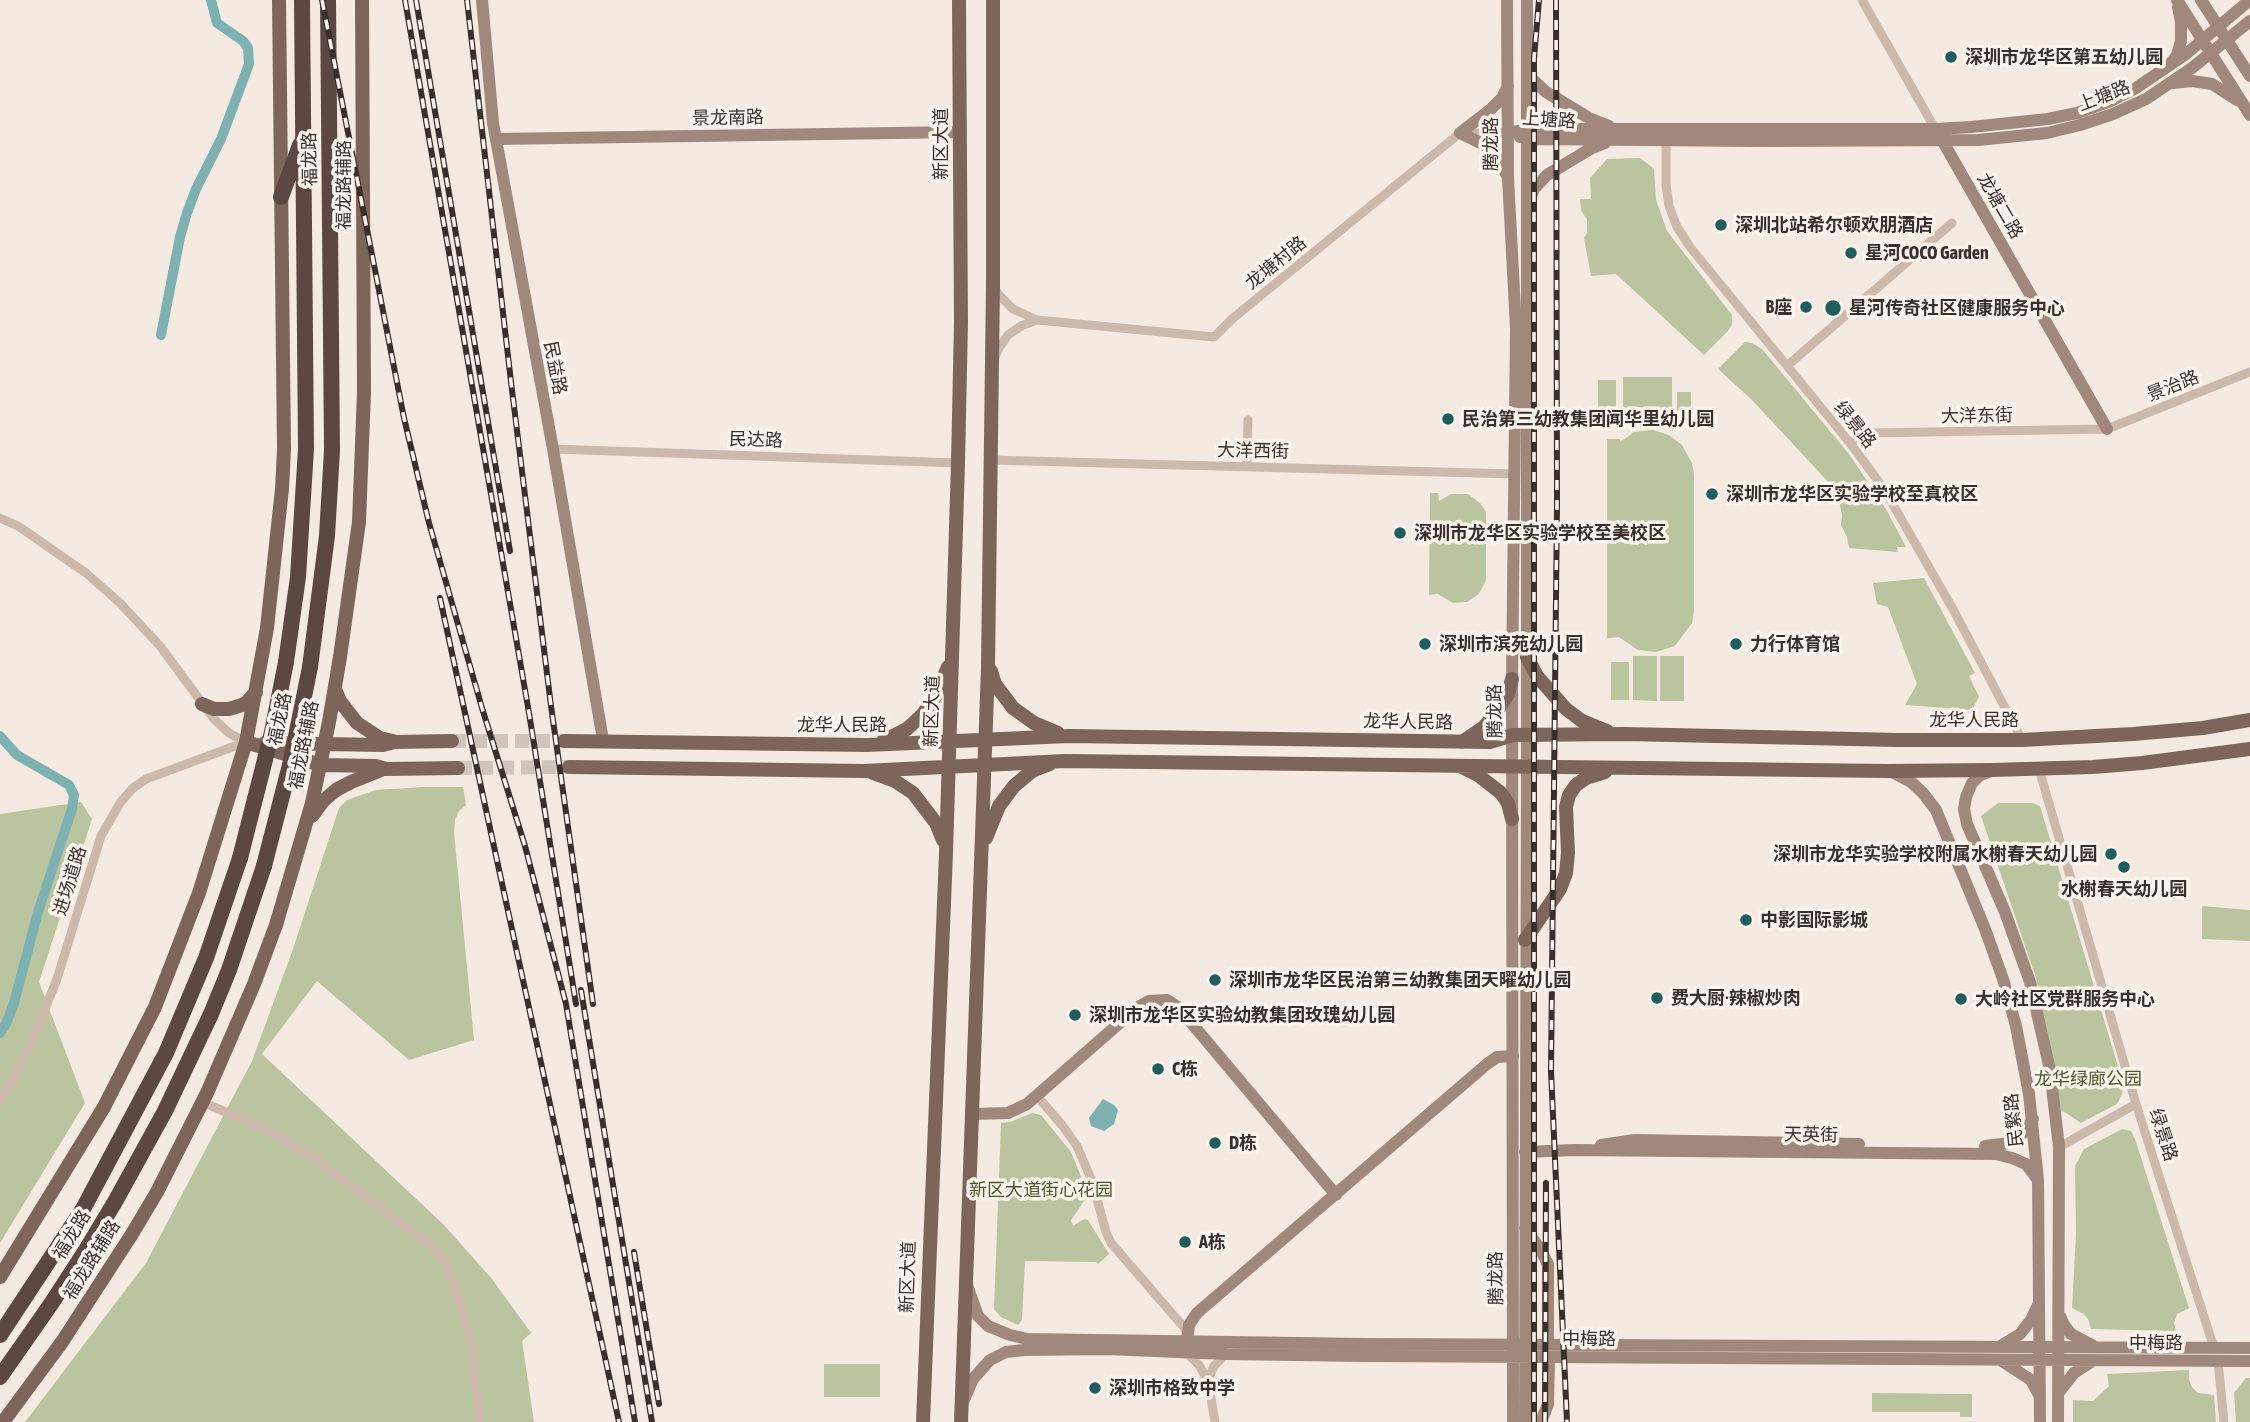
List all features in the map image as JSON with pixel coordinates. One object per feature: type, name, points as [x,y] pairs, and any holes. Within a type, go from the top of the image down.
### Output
[{"type":"highway","name":"福龙路","points":[[0,1335],[83,1209],[154,1077],[187,1006],[240,858],[272,732],[286,662],[298,577],[305,476],[302,0]]},
{"type":"highway","name":"福龙路","points":[[0,1377],[98,1230],[165,1111],[189,1062],[229,970],[264,866],[291,761],[310,667],[327,536],[332,450],[328,0]]},
{"type":"highway","points":[[281,197],[303,136]]},
{"type":"main road","points":[[0,1278],[104,1107],[149,1019],[199,893],[246,742],[273,583],[284,449],[279,0]]},
{"type":"main road","name":"福龙路辅路","points":[[3,1422],[62,1342],[132,1234],[209,1105],[283,902],[321,765],[355,558],[362,466],[362,0]]},
{"type":"main road","name":"民益路","points":[[482,0],[496,139],[603,740]]},
{"type":"main road","name":"新区大道","points":[[923,1422],[946,853],[958,463],[959,0]]},
{"type":"main road","points":[[961,1416],[988,660],[993,285],[993,0]]},
{"type":"main road","name":"腾龙路","points":[[1507,0],[1508,178],[1516,328],[1512,680],[1520,735]]},
{"type":"main road","name":"腾龙路","points":[[1525,1422],[1520,1350],[1525,1152],[1525,940],[1520,735],[1527,657],[1527,0]]},
{"type":"main road","points":[[2176,0],[2247,111]]},
{"type":"main road","points":[[2161,72],[2177,55],[2180,47],[2181,22],[2176,0]]},
{"type":"main road","points":[[2201,0],[2250,76]]},
{"type":"main road","name":"上塘路","points":[[1619,134],[1666,141],[1938,134],[2077,113],[2111,101],[2161,72],[2250,0]]},
{"type":"main road","name":"上塘路","points":[[1508,133],[1938,134],[2012,138],[2047,133],[2113,114],[2146,99],[2211,54],[2250,21]]},
{"type":"main road","points":[[1527,67],[1532,79],[1546,92],[1619,134]]},
{"type":"main road","points":[[2169,84],[2192,81],[2212,84],[2247,111]]},
{"type":"main road","points":[[1508,85],[1502,98],[1460,133],[1485,145],[1503,166],[1508,178]]},
{"type":"main road","name":"景龙南路","points":[[496,139],[960,132]]},
{"type":"main road","points":[[1527,203],[1534,188],[1547,176],[1619,134]]},
{"type":"main road","name":"龙塘二路","points":[[1938,134],[2107,429]]},
{"type":"main road","points":[[867,745],[898,735],[923,714],[940,687],[953,649]]},
{"type":"main road","points":[[1527,657],[1537,676],[1566,709],[1591,725],[1625,734]]},
{"type":"main road","points":[[988,660],[995,684],[1013,708],[1034,723],[1069,736]]},
{"type":"main road","points":[[1461,742],[1484,727],[1493,717],[1508,694],[1512,680]]},
{"type":"main road","points":[[334,688],[340,701],[357,723],[380,738],[394,742]]},
{"type":"main road","points":[[202,704],[214,709],[229,709],[245,704],[256,692]]},
{"type":"main road","name":"龙华人民路","points":[[564,740],[867,745],[1069,736],[1490,742],[1520,735],[1625,734],[2022,740],[2203,728],[2250,720]]},
{"type":"main road","points":[[246,742],[383,745],[394,742],[452,741]]},
{"type":"main road","points":[[246,742],[321,765],[376,766],[386,769]]},
{"type":"main road","points":[[569,767],[864,771],[1065,761],[1993,770],[2142,763],[2250,748]]},
{"type":"main road","points":[[981,854],[999,806],[1015,784],[1043,766],[1065,761]]},
{"type":"main road","points":[[1457,765],[1478,775],[1501,793],[1508,803],[1512,819]]},
{"type":"main road","name":"腾龙路","points":[[1520,766],[1512,819],[1513,1056],[1521,1232]]},
{"type":"main road","points":[[1525,940],[1564,880],[1568,863],[1566,807],[1572,790],[1592,775],[1631,767]]},
{"type":"main road","points":[[304,829],[323,802],[336,790],[358,778],[386,769],[458,768]]},
{"type":"main road","points":[[1993,770],[1985,772],[1972,783],[1964,803],[1965,816],[2005,912],[2030,982],[2050,1070],[2059,1147],[2058,1422]]},
{"type":"main road","points":[[864,771],[886,777],[913,793],[936,822],[946,853]]},
{"type":"main road","name":"民繁路","points":[[1888,771],[1904,777],[1933,804],[2003,979],[2021,1050],[2033,1119],[2038,1180],[2040,1422]]},
{"type":"main road","points":[[971,1114],[1008,1113],[1027,1104],[1143,1003],[1167,1000],[1178,1007],[1336,1195]]},
{"type":"main road","points":[[1188,1342],[1189,1325],[1198,1313],[1487,1064],[1497,1057],[1513,1056]]},
{"type":"main road","name":"天英街","points":[[1574,1150],[1635,1140],[1996,1146],[2017,1139],[2033,1119]]},
{"type":"main road","name":"天英街","points":[[1525,1152],[1574,1150],[1996,1154],[2026,1164],[2038,1180]]},
{"type":"main road","points":[[1521,1232],[1540,1249],[1548,1264],[1548,1404],[1541,1422]]},
{"type":"main road","name":"中梅路","points":[[965,1278],[978,1316],[988,1326],[1027,1339],[1520,1350]]},
{"type":"main road","points":[[2040,1298],[2031,1320],[2021,1334],[1998,1353],[2031,1380],[2040,1397]]},
{"type":"main road","points":[[2059,1310],[2064,1325],[2070,1332],[2096,1347]]},
{"type":"main road","name":"中梅路","points":[[961,1416],[965,1396],[978,1371],[990,1360],[1006,1352],[1107,1349],[1188,1342],[1226,1354],[1520,1350],[1998,1353],[2040,1360],[2250,1361]]},
{"type":"main road","name":"中梅路","points":[[1998,1353],[2040,1346],[2250,1348]]},
{"type":"main road","name":"腾龙路","points":[[1513,1422],[1520,1350]]},
{"type":"main road","points":[[2058,1396],[2062,1386],[2074,1373],[2096,1361]]},
{"type":"street","name":"龙塘二路","points":[[1862,0],[1938,134]]},
{"type":"street","name":"龙塘村路","points":[[993,285],[1013,309],[1037,320],[1213,337],[1460,133]]},
{"type":"street","points":[[1460,133],[1508,133]]},
{"type":"street","name":"绿景路","points":[[1666,141],[1666,185],[1669,206],[1677,227],[1690,247],[1850,443],[1899,513],[2022,740]]},
{"type":"street","points":[[1787,366],[1952,223]]},
{"type":"street","points":[[992,369],[1003,340],[1015,330],[1037,320]]},
{"type":"street","name":"景治路","points":[[2107,429],[2250,372]]},
{"type":"street","points":[[1247,467],[1248,420]]},
{"type":"street","name":"大洋东街","points":[[1850,443],[1868,433],[2107,429]]},
{"type":"street","name":"民达路","points":[[553,449],[958,463]]},
{"type":"street","name":"大洋西街","points":[[991,460],[1515,474]]},
{"type":"street","points":[[0,518],[18,526],[86,573],[120,603],[160,646],[221,727],[246,742]]},
{"type":"street","name":"进场道路","points":[[0,1102],[22,1063],[50,998],[101,836],[120,803],[132,789],[146,779],[246,742]]},
{"type":"street","name":"绿景路","points":[[2039,769],[2136,1104],[2214,1348]]},
{"type":"street","points":[[1037,1096],[1077,1146],[1092,1181],[1111,1243],[1188,1342],[1208,1381],[1215,1422]]},
{"type":"street","points":[[2059,1147],[2136,1104]]},
{"type":"street","points":[[209,1105],[257,1125],[310,1155],[435,1248],[452,1278],[470,1337],[480,1422]]},
{"type":"street","points":[[1208,1381],[1214,1366],[1226,1354]]},
{"type":"street","points":[[2218,1361],[2224,1422]]},
{"type":"green space","points":[[1640,158],[1654,169],[1656,200],[1667,231],[1732,315],[1732,324],[1728,331],[1704,355],[1616,274],[1591,276],[1584,238],[1587,233],[1587,220],[1581,210],[1580,199],[1591,199],[1590,178],[1607,159]]},
{"type":"green space","points":[[1745,342],[1762,349],[1849,454],[1886,509],[1906,547],[1897,547],[1898,552],[1849,548],[1841,525],[1839,501],[1832,486],[1752,400],[1718,369]]},
{"type":"green space","points":[[1623,377],[1672,377],[1672,422],[1623,421]]},
{"type":"green space","points":[[1598,380],[1616,380],[1616,418],[1598,418]]},
{"type":"green space","points":[[1677,392],[1691,392],[1691,420],[1677,420]]},
{"type":"green space","points":[[1653,430],[1669,435],[1682,445],[1692,463],[1694,474],[1692,623],[1675,646],[1656,652],[1638,650],[1619,637],[1607,638],[1607,439],[1620,439],[1620,442],[1634,432]]},
{"type":"green space","points":[[1430,493],[1438,493],[1439,501],[1451,494],[1468,494],[1480,503],[1486,512],[1486,580],[1479,594],[1467,602],[1453,603],[1438,594],[1429,595]]},
{"type":"green space","points":[[1924,578],[1975,673],[1969,676],[1979,697],[1972,710],[1905,705],[1917,684],[1888,607],[1877,604],[1873,583]]},
{"type":"green space","points":[[1633,656],[1657,656],[1657,701],[1633,700]]},
{"type":"green space","points":[[1660,656],[1684,656],[1684,701],[1660,701]]},
{"type":"green space","points":[[1611,662],[1629,662],[1629,700],[1611,700]]},
{"type":"green space","points":[[463,787],[466,805],[455,820],[454,832],[474,1040],[409,1060],[317,981],[262,1054],[443,1224],[492,1279],[531,1333],[522,1341],[534,1422],[25,1422],[146,1263],[252,1061],[293,949],[339,808],[347,800],[376,790]]},
{"type":"green space","points":[[81,802],[92,819],[39,982],[85,1103],[0,1243],[0,814]]},
{"type":"green space","name":"龙华绿廊公园","points":[[1998,803],[2033,803],[2040,806],[2123,1083],[2117,1104],[2081,1123],[2061,1110],[2036,978],[1981,816]]},
{"type":"green space","points":[[2202,906],[2250,910],[2250,941],[2202,939]]},
{"type":"green space","name":"新区大道街心花园","points":[[1032,1113],[1041,1115],[1071,1152],[1087,1191],[1086,1198],[1071,1220],[1073,1226],[1084,1219],[1088,1220],[1109,1254],[1098,1264],[1025,1261],[1022,1320],[1018,1325],[1001,1317],[994,1309],[1001,1123]]},
{"type":"green space","name":"龙华绿廊公园","points":[[2122,1129],[2131,1131],[2135,1139],[2189,1308],[2177,1314],[2174,1323],[2176,1331],[2091,1329],[2084,1314],[2072,1308],[2076,1234],[2075,1166],[2084,1149]]},
{"type":"green space","points":[[824,1364],[880,1364],[880,1397],[824,1397]]},
{"type":"green space","points":[[2189,1370],[2192,1387],[2198,1393],[2214,1395],[2216,1422],[2073,1422],[2073,1400],[2093,1401],[2109,1386],[2107,1374]]},
{"type":"green space","points":[[2246,1378],[2250,1378],[2250,1422],[2236,1422],[2234,1393]]},
{"type":"green space","points":[[1872,1393],[1972,1394],[1972,1417],[1960,1417],[1960,1412],[1872,1412]]},
{"type":"water","points":[[1103,1099],[1118,1110],[1114,1124],[1104,1131],[1091,1126],[1089,1118]]},
{"type":"waterway","points":[[161,335],[187,213],[221,139],[249,64],[248,48],[243,41],[217,23],[211,0]]},
{"type":"waterway","points":[[0,736],[17,755],[69,785],[74,795],[72,809],[38,912],[14,1003],[0,1033]]},
{"type":"tunnel","points":[[452,741],[564,741]]},
{"type":"tunnel","points":[[458,768],[569,767]]},
{"type":"railway","points":[[322,0],[404,418],[429,523],[525,846],[566,1004],[635,1422]]},
{"type":"railway","points":[[405,0],[528,707],[576,1004]]},
{"type":"railway","points":[[416,0],[510,551]]},
{"type":"railway","points":[[467,0],[551,706],[593,1004]]},
{"type":"railway","points":[[1534,1422],[1534,58],[1539,0]]},
{"type":"railway","points":[[1556,0],[1557,503],[1551,1071],[1567,1422]]},
{"type":"railway","points":[[440,598],[619,1422]]},
{"type":"railway","points":[[581,990],[652,1422]]},
{"type":"railway","points":[[1545,1422],[1546,1183]]},
{"type":"railway","points":[[634,1252],[659,1404]]},
{"type":"place","name":"深圳市龙华区第五幼儿园","points":[[1951,57]]},
{"type":"place","name":"深圳北站希尔顿欢朋酒店","points":[[1721,225]]},
{"type":"place","name":"星河COCO Garden","points":[[1851,253]]},
{"type":"place","name":"B座","points":[[1806,307]]},
{"type":"place","name":"星河传奇社区健康服务中心","points":[[1833,308]]},
{"type":"place","name":"民治第三幼教集团闻华里幼儿园","points":[[1448,419]]},
{"type":"place","name":"深圳市龙华区实验学校至真校区","points":[[1712,494]]},
{"type":"place","name":"深圳市龙华区实验学校至美校区","points":[[1400,533]]},
{"type":"place","name":"深圳市滨苑幼儿园","points":[[1425,644]]},
{"type":"place","name":"力行体育馆","points":[[1736,644]]},
{"type":"place","name":"深圳市龙华实验学校附属水榭春天幼儿园","points":[[2111,854]]},
{"type":"place","name":"水榭春天幼儿园","points":[[2124,867]]},
{"type":"place","name":"中影国际影城","points":[[1746,920]]},
{"type":"place","name":"深圳市龙华区民治第三幼教集团天曜幼儿园","points":[[1215,980]]},
{"type":"place","name":"费大厨·辣椒炒肉","points":[[1657,998]]},
{"type":"place","name":"大岭社区党群服务中心","points":[[1961,999]]},
{"type":"place","name":"深圳市龙华区实验幼教集团玫瑰幼儿园","points":[[1075,1015]]},
{"type":"place","name":"C栋","points":[[1158,1069]]},
{"type":"place","name":"D栋","points":[[1215,1143]]},
{"type":"place","name":"A栋","points":[[1185,1242]]},
{"type":"place","name":"深圳市格致中学","points":[[1095,1388]]}]
